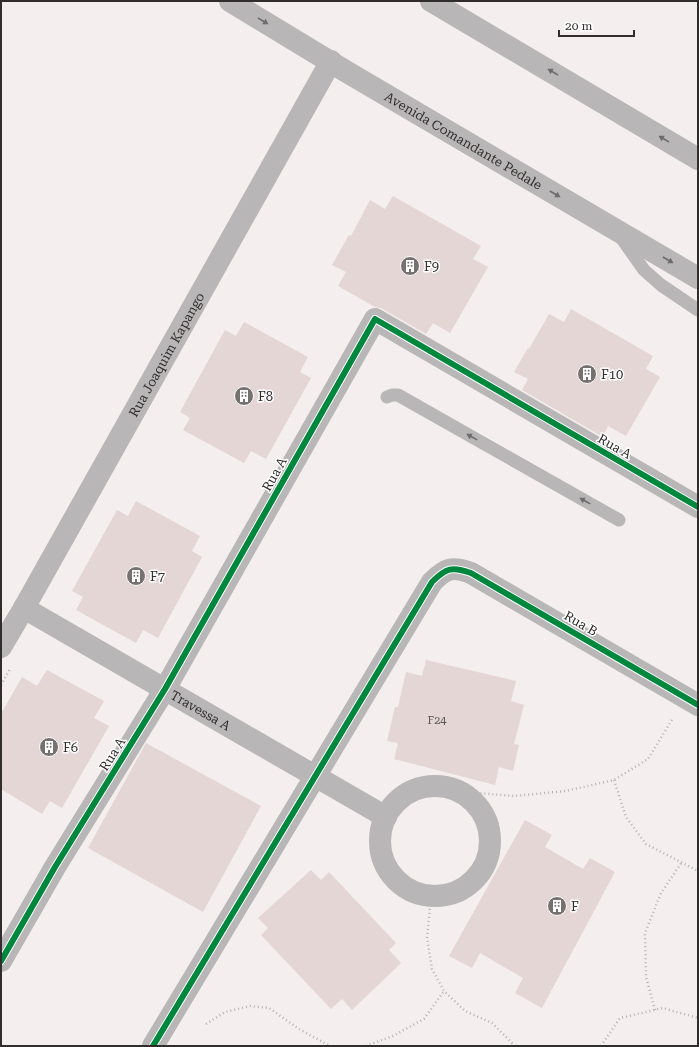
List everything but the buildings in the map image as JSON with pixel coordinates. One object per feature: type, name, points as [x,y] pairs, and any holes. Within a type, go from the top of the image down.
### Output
[{"type":"street","name":"Avenida Comandante Pedale","points":[[230,1],[698,278]]},
{"type":"street","points":[[431,1],[454,9],[698,159]]},
{"type":"street","name":"Rua Joaquim Kapango","points":[[1,647],[331,61]]},
{"type":"street","name":"Rua A","points":[[1,961],[55,867],[165,689],[375,319],[698,507]]},
{"type":"street","name":"Rua B","points":[[315,776],[432,582],[441,573],[449,569],[460,569],[471,572],[692,701]]},
{"type":"street","name":"Travessa A","points":[[24,608],[386,817]]},
{"type":"street","points":[[153,1046],[315,776]]},
{"type":"street","points":[[430,785],[449,787],[463,793],[478,806],[489,826],[491,845],[483,871],[470,885],[450,895],[431,897],[408,890],[393,878],[385,867],[379,848],[380,829],[393,804],[408,792],[430,785]]},
{"type":"lane","points":[[616,230],[644,270],[661,285],[698,310]]},
{"type":"lane","points":[[387,397],[398,395],[619,520]]},
{"type":"path","points":[[449,787],[478,793],[514,796],[566,792],[614,780],[648,759],[692,701]]},
{"type":"path","points":[[614,780],[626,817],[646,844],[698,871]]},
{"type":"path","points":[[655,1010],[646,977],[645,933],[661,893],[682,862]]},
{"type":"path","points":[[431,897],[427,938],[432,969],[444,991],[465,1011],[492,1023],[515,1046]]},
{"type":"path","points":[[366,1046],[393,1036],[424,1019],[444,991]]},
{"type":"path","points":[[206,1024],[225,1012],[250,1006],[269,1008],[299,1029],[330,1046]]},
{"type":"path","points":[[601,1046],[620,1018],[663,1008],[698,1018]]},
{"type":"cycle path","points":[[1,961],[55,867],[165,689],[375,319],[698,507]]},
{"type":"cycle path","points":[[153,1046],[432,582],[445,571],[459,569],[471,573],[698,705]]},
{"type":"place","name":"F9","points":[[410,266]]},
{"type":"place","name":"F10","points":[[587,374]]},
{"type":"place","name":"F8","points":[[244,396]]},
{"type":"place","name":"F7","points":[[136,576]]},
{"type":"place","name":"F6","points":[[49,747]]},
{"type":"place","name":"F","points":[[557,906]]}]
